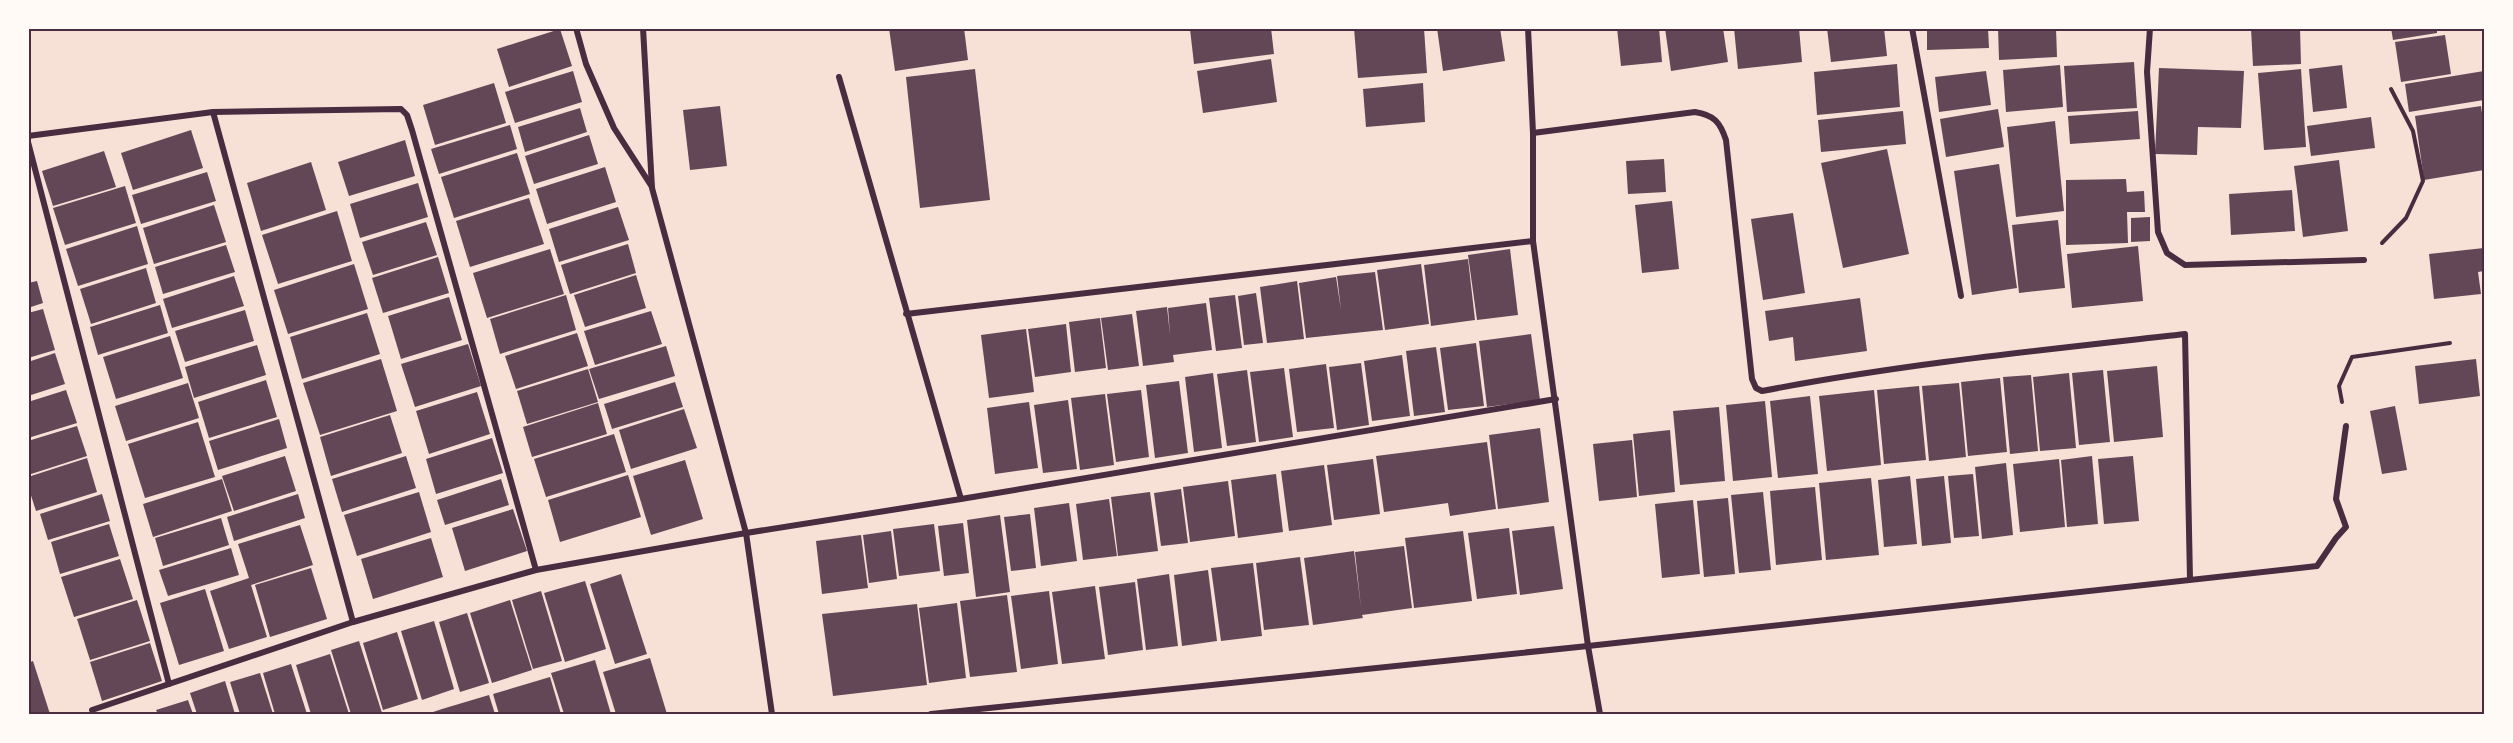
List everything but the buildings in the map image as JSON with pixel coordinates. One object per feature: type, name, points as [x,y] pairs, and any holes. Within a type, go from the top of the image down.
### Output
[{"type":"street","points":[[576,28],[586,64],[614,128],[652,188]]},
{"type":"street","points":[[643,28],[652,188],[746,533],[772,714]]},
{"type":"street","points":[[1528,28],[1533,133],[1533,240],[1588,646],[1600,714]]},
{"type":"street","points":[[1912,28],[1961,296]]},
{"type":"street","points":[[2150,28],[2147,72],[2157,232],[2168,253],[2185,265],[2364,260]]},
{"type":"street","points":[[839,76],[961,499]]},
{"type":"street","points":[[28,136],[213,112],[401,109],[407,115],[536,570]]},
{"type":"street","points":[[213,112],[353,622]]},
{"type":"street","points":[[1533,133],[1695,112],[1707,114],[1717,120],[1725,140],[1752,379],[1756,388],[1762,391],[1839,376],[1940,362],[2185,334],[2190,579]]},
{"type":"street","points":[[28,142],[169,684]]},
{"type":"street","points":[[906,314],[1533,240]]},
{"type":"street","points":[[92,710],[353,622],[536,570],[1556,399]]},
{"type":"street","points":[[931,714],[1588,646],[2317,566],[2346,527],[2336,499],[2346,426]]},
{"type":"path","points":[[2364,260],[2406,218],[2423,181],[2413,131],[2391,89]]},
{"type":"path","points":[[2346,426],[2339,386],[2352,357],[2450,343]]}]
